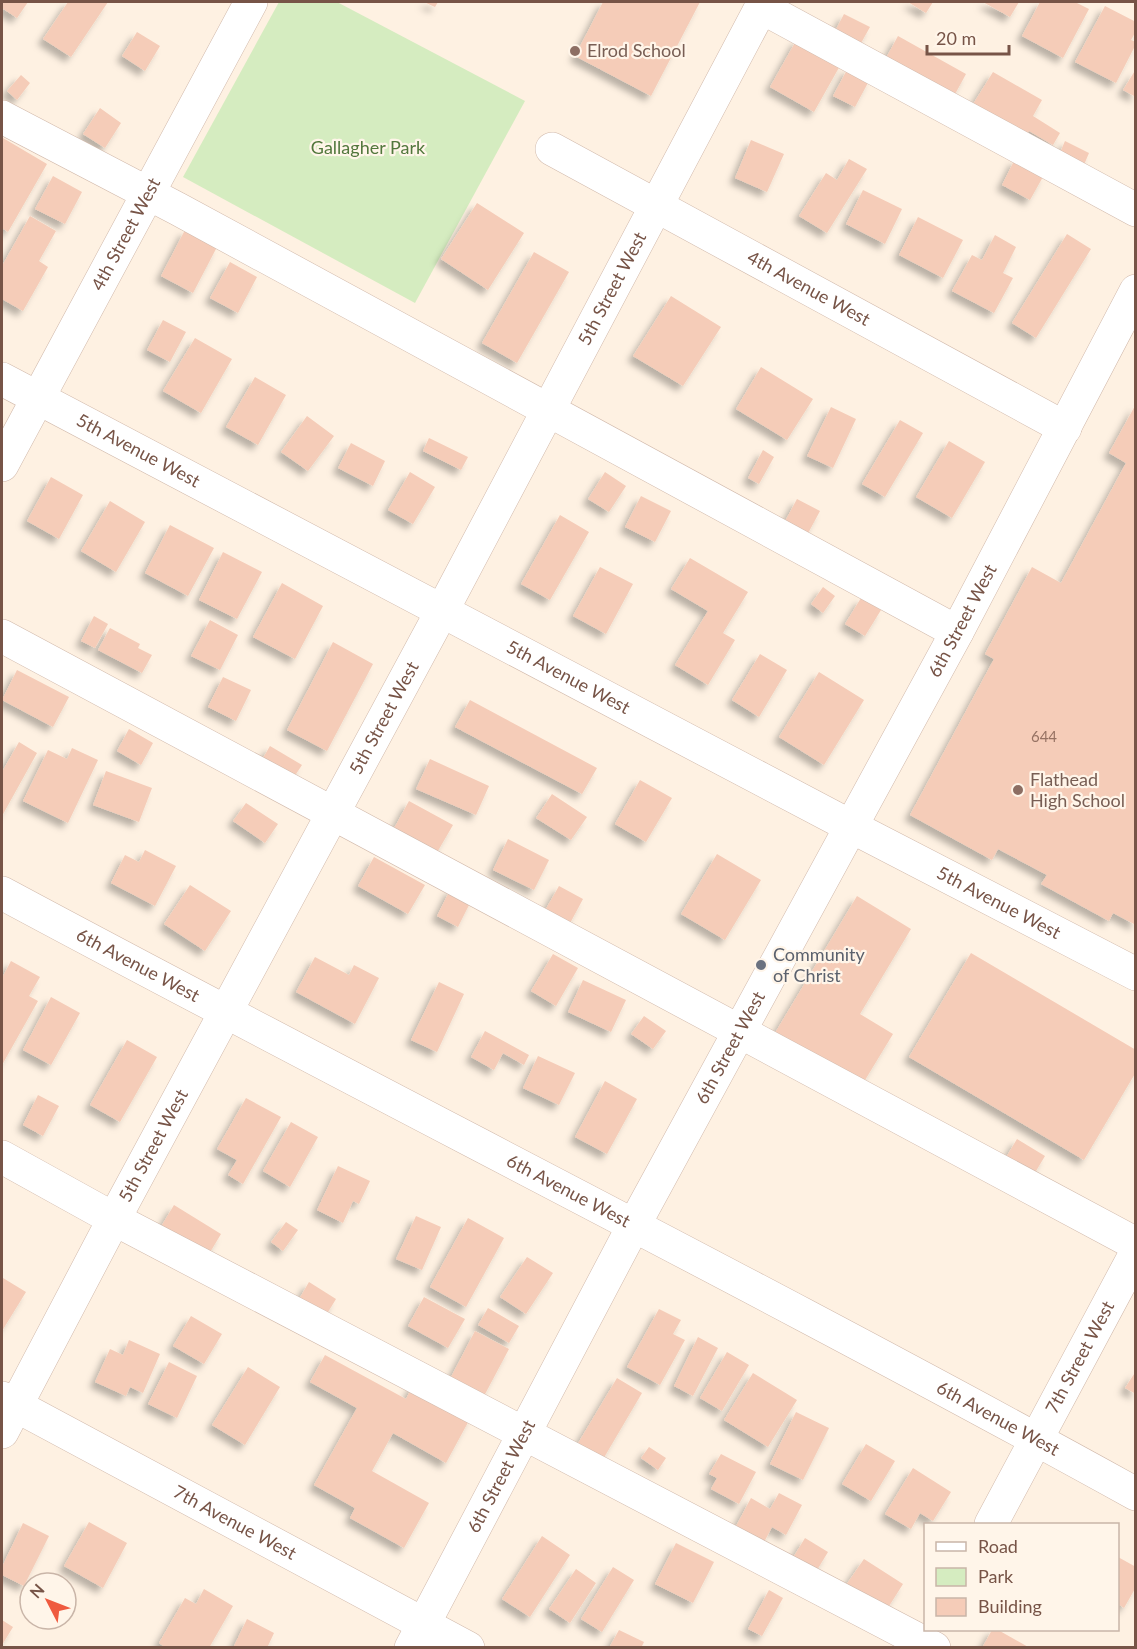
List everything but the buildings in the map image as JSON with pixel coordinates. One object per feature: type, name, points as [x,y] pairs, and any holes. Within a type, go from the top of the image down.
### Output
[{"type":"street","name":"4th Street West","points":[[2,465],[251,2]]},
{"type":"street","points":[[762,4],[1136,210]]},
{"type":"street","name":"5th Street West","points":[[6,1412],[114,1219],[442,611],[762,4]]},
{"type":"street","points":[[2,117],[549,409],[957,632]]},
{"type":"street","name":"4th Avenue West","points":[[552,148],[1065,428]]},
{"type":"street","name":"6th Street West","points":[[417,1635],[634,1225],[957,632],[1136,291]]},
{"type":"street","name":"5th Avenue West","points":[[2,379],[1136,974]]},
{"type":"street","points":[[2,636],[1136,1244]]},
{"type":"street","name":"6th Avenue West","points":[[2,893],[225,1013],[634,1225],[1136,1494]]},
{"type":"street","points":[[2,1157],[114,1219],[524,1434],[931,1642]]},
{"type":"street","name":"7th Street West","points":[[992,1523],[1136,1253]]},
{"type":"street","name":"7th Avenue West","points":[[6,1412],[417,1635],[468,1647]]},
{"type":"green space","name":"Gallagher Park","points":[[279,2],[337,2],[525,101],[415,303],[183,177]]},
{"type":"place","name":"Elrod School","points":[[575,51]]},
{"type":"place","name":"Flathead High School","points":[[1018,790]]},
{"type":"place","name":"Community of Christ","points":[[761,965]]}]
